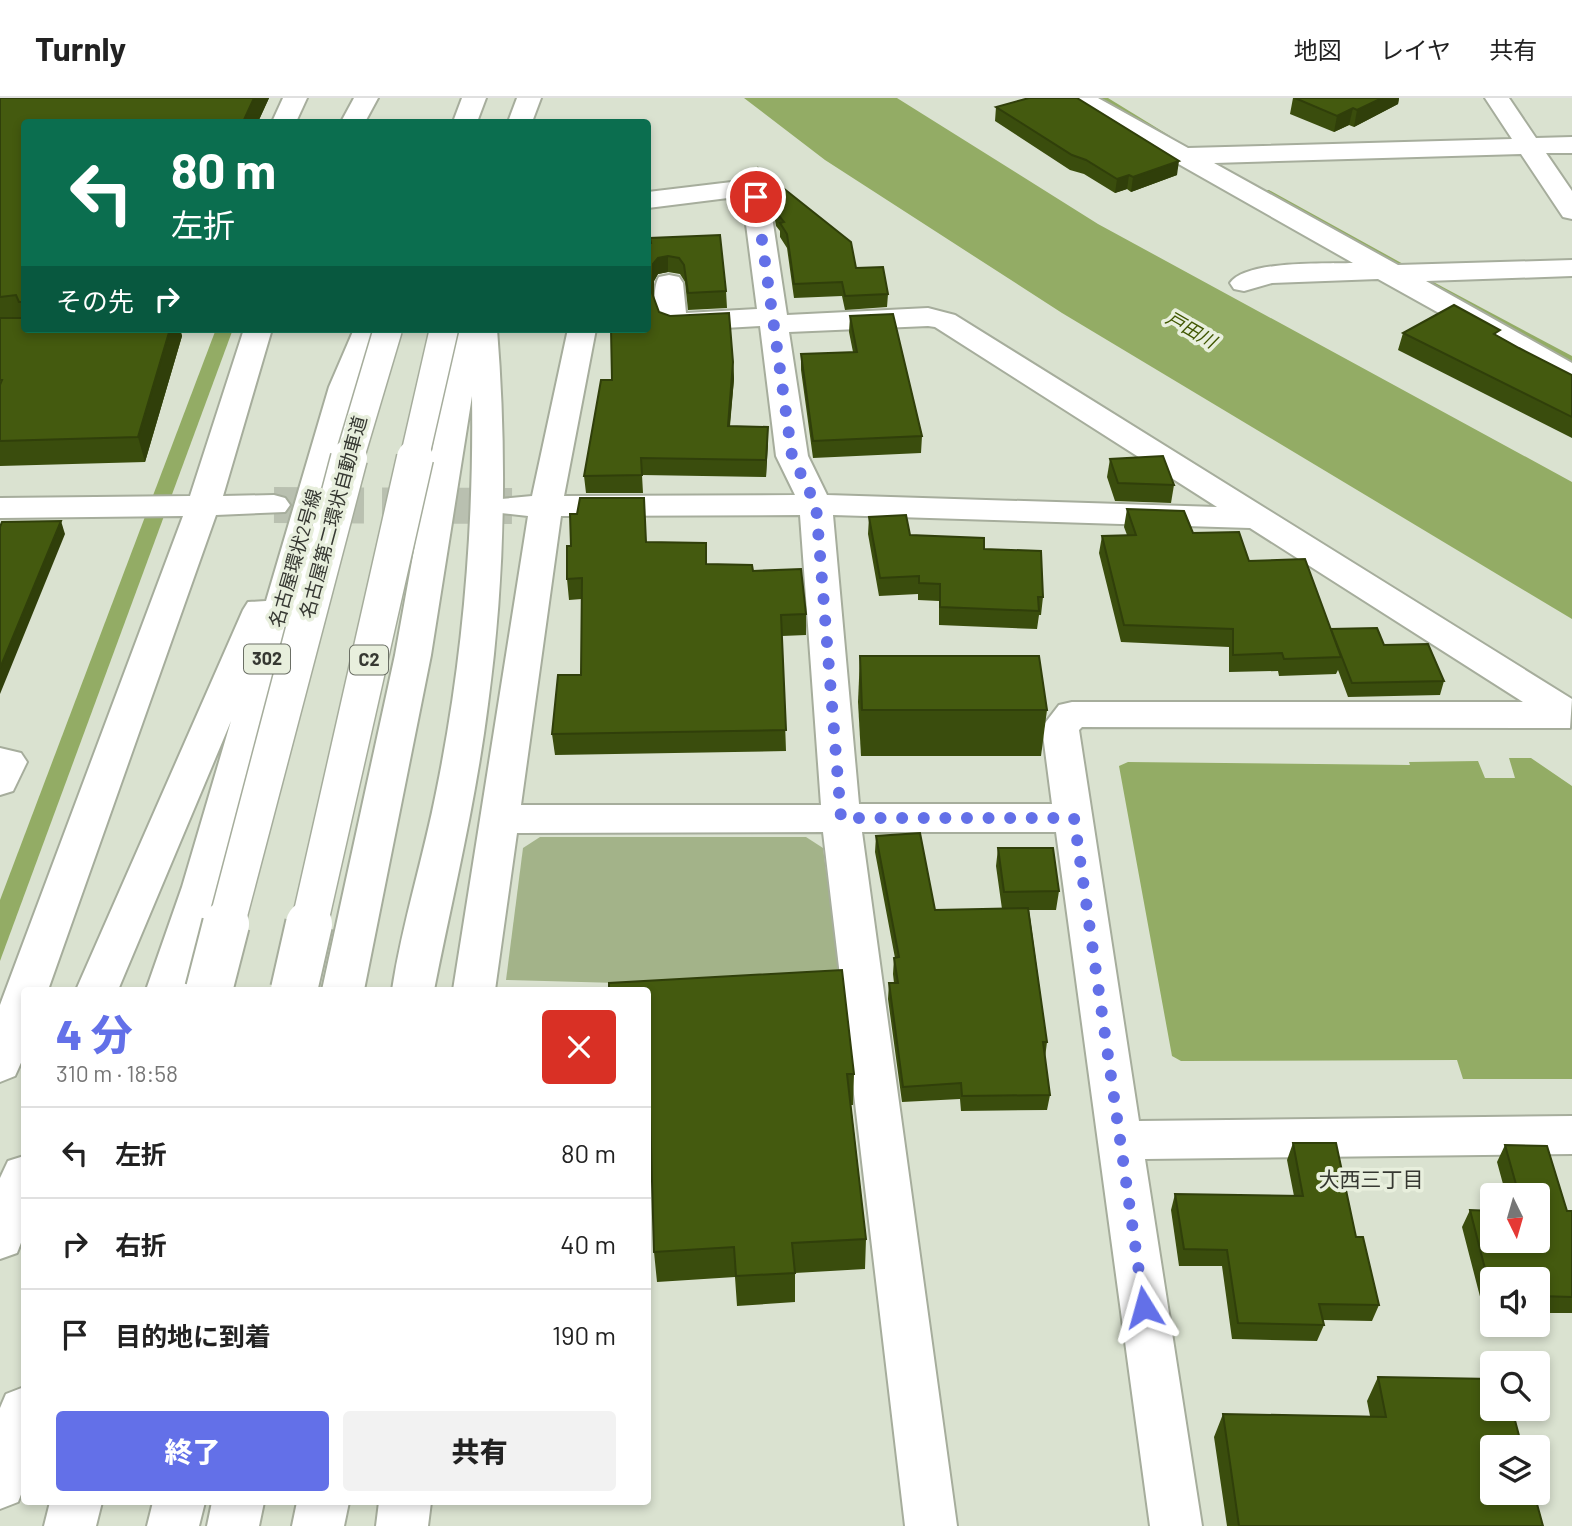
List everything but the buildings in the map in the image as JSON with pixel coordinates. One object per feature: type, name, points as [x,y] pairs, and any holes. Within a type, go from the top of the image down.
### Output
[{"type":"main road","points":[[285,119],[295,98]]},
{"type":"main road","points":[[355,119],[366,98]]},
{"type":"main road","points":[[458,117],[474,98]]},
{"type":"main road","points":[[505,119],[512,98]]},
{"type":"main road","points":[[521,119],[530,98]]},
{"type":"main road","points":[[1080,98],[1572,375]]},
{"type":"main road","points":[[1497,98],[1572,211]]},
{"type":"main road","points":[[1181,156],[1572,145]]},
{"type":"main road","points":[[651,200],[740,189],[756,197],[792,456],[816,505],[841,818],[931,1526]]},
{"type":"main road","points":[[1244,283],[1270,275],[1572,268]]},
{"type":"main road","points":[[669,283],[672,322],[928,317],[945,321],[1571,716]]},
{"type":"main road","points":[[28,987],[192,504],[256,333]]},
{"type":"main road","name":"名古屋環状2号線","points":[[168,987],[202,887],[344,387],[366,333]]},
{"type":"main road","name":"名古屋第二環状自動車道","points":[[210,987],[365,398],[387,333]]},
{"type":"main road","name":"C2","points":[[295,987],[443,333]]},
{"type":"main road","points":[[343,987],[412,655],[467,333]]},
{"type":"main road","points":[[413,987],[462,758],[484,596],[489,397],[483,333]]},
{"type":"main road","points":[[474,987],[498,819],[529,507],[581,333]]},
{"type":"main road","points":[[98,987],[321,468]]},
{"type":"main road","points":[[0,508],[274,505]]},
{"type":"main road","points":[[529,507],[816,505],[1255,518]]},
{"type":"main road","points":[[1175,1526],[1060,727],[1072,715],[1571,716]]},
{"type":"main road","points":[[0,761],[8,762],[0,782]]},
{"type":"main road","points":[[498,819],[1074,818]]},
{"type":"main road","points":[[0,1064],[21,1004]]},
{"type":"main road","points":[[1120,1140],[1572,1135]]},
{"type":"main road","points":[[0,1238],[21,1183]]},
{"type":"main road","points":[[0,1484],[21,1420]]},
{"type":"main road","points":[[70,1526],[75,1505]]},
{"type":"main road","points":[[173,1526],[178,1505]]},
{"type":"main road","points":[[233,1526],[237,1505]]},
{"type":"main road","points":[[318,1526],[322,1505]]},
{"type":"main road","points":[[402,1526],[405,1505]]},
{"type":"shaded area","points":[[540,837],[806,837],[823,848],[842,989],[506,980],[523,848]]},
{"type":"water","name":"戸田川","points":[[744,98],[897,98],[1098,224],[1572,482],[1572,619],[1062,313],[825,160]]},
{"type":"water","points":[[214,333],[232,333],[0,961],[0,900]]},
{"type":"water","points":[[1509,758],[1531,758],[1572,786],[1572,1079],[1463,1079],[1457,1060],[1181,1061],[1172,1056],[1119,766],[1128,762],[1410,765],[1409,762],[1478,761],[1485,778],[1515,778]]},
{"type":"waterway","points":[[1103,98],[1166,136]]},
{"type":"waterway","points":[[1266,192],[1401,265]]},
{"type":"waterway","points":[[1424,280],[1572,360]]},
{"type":"tunnel","points":[[274,505],[512,506]]},
{"type":"district","name":"大西三丁目","points":[[1371,1180]]},
{"type":"route","points":[[756,197],[792,456],[816,505],[841,818],[1074,818],[1144,1307]]}]
